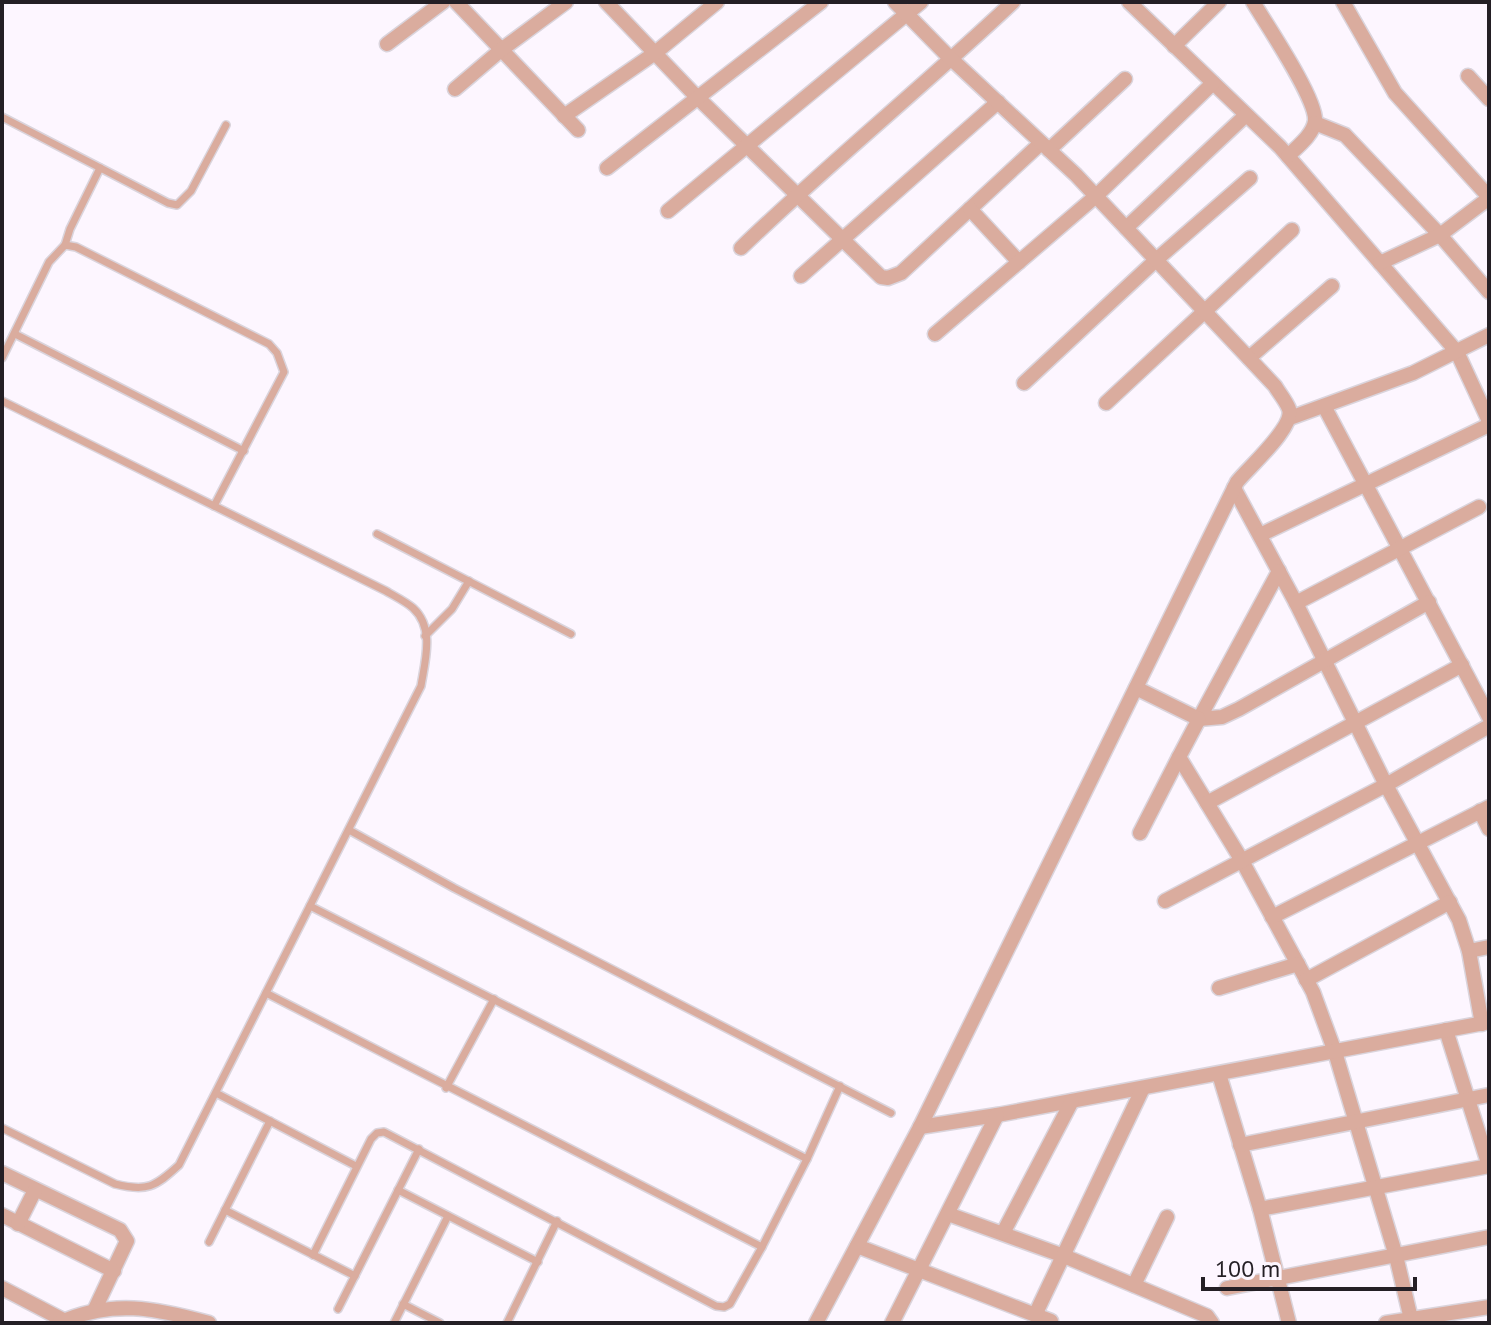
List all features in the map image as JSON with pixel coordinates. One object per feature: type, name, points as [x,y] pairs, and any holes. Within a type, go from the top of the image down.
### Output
[{"type":"street","points":[[387,44],[443,2]]},
{"type":"street","points":[[456,2],[578,130]]},
{"type":"street","points":[[455,89],[566,2]]},
{"type":"street","points":[[606,2],[696,97],[881,277],[894,277],[1125,79]]},
{"type":"street","points":[[564,116],[655,53],[717,2]]},
{"type":"street","points":[[607,168],[821,2]]},
{"type":"street","points":[[816,1323],[920,1127],[1234,488],[1285,429],[1290,418],[1289,409],[1275,386],[1096,196],[895,2]]},
{"type":"street","points":[[668,211],[921,2]]},
{"type":"street","points":[[741,248],[796,194],[952,60],[1013,2]]},
{"type":"street","points":[[1129,2],[1288,156],[1457,352],[1489,423],[1260,535]]},
{"type":"street","points":[[1174,46],[1219,2]]},
{"type":"street","points":[[1253,2],[1300,82],[1310,102],[1315,123],[1288,156]]},
{"type":"street","points":[[1343,2],[1395,93],[1489,197],[1440,235],[1380,263]]},
{"type":"street","points":[[1468,76],[1489,99]]},
{"type":"street","points":[[935,334],[1096,196],[1213,83]]},
{"type":"street","points":[[801,276],[998,102]]},
{"type":"street","points":[[1126,228],[1246,115]]},
{"type":"street","points":[[1315,123],[1345,135],[1440,235],[1489,292]]},
{"type":"street","points":[[1024,383],[1156,260],[1250,178]]},
{"type":"street","points":[[970,209],[1019,262]]},
{"type":"street","points":[[1106,403],[1292,230]]},
{"type":"street","points":[[1249,358],[1332,286]]},
{"type":"street","points":[[1290,418],[1413,373],[1489,335]]},
{"type":"street","points":[[1324,406],[1489,717]]},
{"type":"street","points":[[920,1127],[1485,1023],[1459,920],[1234,488]]},
{"type":"street","points":[[1296,603],[1479,507]]},
{"type":"street","points":[[1140,833],[1279,571]]},
{"type":"street","points":[[1136,688],[1199,719],[1222,717],[1429,602]]},
{"type":"street","points":[[1207,803],[1462,665]]},
{"type":"street","points":[[1165,901],[1386,785],[1489,726]]},
{"type":"street","points":[[1179,757],[1241,859],[1306,980],[1335,1052],[1412,1320]]},
{"type":"street","points":[[1272,917],[1484,809],[1489,829]]},
{"type":"street","points":[[1306,980],[1450,902]]},
{"type":"street","points":[[1469,951],[1489,947]]},
{"type":"street","points":[[1219,988],[1298,964]]},
{"type":"street","points":[[1260,1209],[1489,1166],[1446,1030]]},
{"type":"street","points":[[1219,1074],[1260,1209],[1289,1323]]},
{"type":"street","points":[[1035,1315],[1143,1088]]},
{"type":"street","points":[[1240,1145],[1489,1095]]},
{"type":"street","points":[[1003,1233],[1072,1101]]},
{"type":"street","points":[[892,1323],[997,1115]]},
{"type":"street","points":[[2,1173],[125,1235],[127,1241],[95,1309]]},
{"type":"street","points":[[18,1224],[35,1190]]},
{"type":"street","points":[[948,1214],[1064,1256],[1207,1316],[1212,1323]]},
{"type":"street","points":[[2,1215],[114,1271]]},
{"type":"street","points":[[1134,1285],[1167,1217]]},
{"type":"street","points":[[1227,1288],[1489,1237]]},
{"type":"street","points":[[857,1246],[1053,1322]]},
{"type":"street","points":[[2,1288],[64,1322],[95,1309],[120,1307],[150,1316],[209,1323]]},
{"type":"street","points":[[1386,1323],[1489,1307]]},
{"type":"lane","points":[[2,117],[177,205],[191,191],[226,125]]},
{"type":"lane","points":[[2,358],[49,262],[65,245],[100,168]]},
{"type":"lane","points":[[65,245],[76,247],[269,344],[277,353],[284,372],[214,506]]},
{"type":"lane","points":[[15,334],[244,451]]},
{"type":"lane","points":[[2,401],[386,591],[414,609],[423,624],[429,652],[421,686],[179,1165],[155,1186],[135,1189],[115,1184],[2,1128]]},
{"type":"lane","points":[[377,534],[571,634]]},
{"type":"lane","points":[[425,636],[452,609],[469,581]]},
{"type":"lane","points":[[349,830],[454,888],[891,1113]]},
{"type":"lane","points":[[310,906],[807,1159]]},
{"type":"lane","points":[[266,993],[446,1088],[762,1247]]},
{"type":"lane","points":[[446,1088],[494,999]]},
{"type":"lane","points":[[313,1255],[356,1166],[377,1133],[384,1132],[716,1306],[724,1307],[737,1293],[762,1247],[840,1086]]},
{"type":"lane","points":[[216,1093],[356,1166]]},
{"type":"lane","points":[[209,1242],[270,1121]]},
{"type":"lane","points":[[338,1309],[419,1149]]},
{"type":"lane","points":[[398,1190],[538,1262]]},
{"type":"lane","points":[[225,1210],[355,1276]]},
{"type":"lane","points":[[394,1323],[448,1216]]},
{"type":"lane","points":[[507,1323],[557,1221]]},
{"type":"lane","points":[[403,1304],[440,1323]]}]
